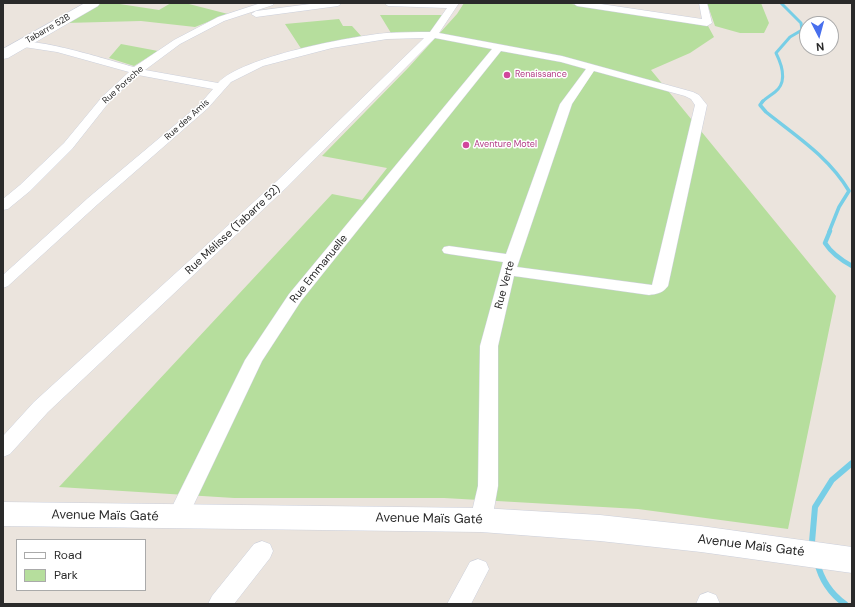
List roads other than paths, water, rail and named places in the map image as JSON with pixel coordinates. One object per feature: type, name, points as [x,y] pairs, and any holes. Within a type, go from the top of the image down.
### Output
[{"type":"street","name":"Tabarre 52B","points":[[3,55],[24,44],[62,14],[94,3]]},
{"type":"street","name":"Rue Porsche","points":[[3,206],[25,188],[68,146],[106,99],[136,71],[177,42],[221,19],[270,3]]},
{"type":"street","points":[[221,19],[338,3]]},
{"type":"street","points":[[388,3],[454,5]]},
{"type":"street","points":[[577,3],[707,23],[703,3]]},
{"type":"street","name":"Rue Mélisse (Tabarre 52)","points":[[3,449],[41,407],[283,183],[433,35],[454,5]]},
{"type":"street","name":"Rue des Amis","points":[[3,283],[93,201],[204,106],[227,80],[259,64],[331,45],[387,36],[433,35],[562,59],[689,94],[695,97],[701,105],[660,286],[656,289],[649,290],[509,265]]},
{"type":"street","points":[[24,44],[58,49],[136,71],[220,87]]},
{"type":"street","name":"Rue Emmanuelle","points":[[178,517],[254,360],[295,298],[499,47]]},
{"type":"street","name":"Rue Verte","points":[[482,520],[488,486],[489,346],[509,265],[566,104],[592,67]]},
{"type":"street","points":[[449,250],[509,265]]},
{"type":"street","name":"Avenue Maïs Gaté","points":[[3,514],[482,520],[608,529],[852,560]]},
{"type":"street","points":[[220,604],[262,551]]},
{"type":"street","points":[[459,604],[478,569]]},
{"type":"waterway","points":[[763,102],[779,88],[783,78],[782,68],[776,53],[790,37],[802,30],[801,23],[781,3]]},
{"type":"waterway","points":[[763,102],[760,105],[766,112],[822,157],[849,191],[839,207],[829,232]]},
{"type":"waterway","points":[[830,231],[825,243],[837,256],[852,266]]},
{"type":"waterway","points":[[813,547],[812,542],[815,507],[832,480],[852,463]]},
{"type":"waterway","points":[[817,562],[827,586],[835,596],[845,604]]},
{"type":"place","name":"Renaissance","points":[[507,75]]},
{"type":"place","name":"Aventure Motel","points":[[466,145]]}]
